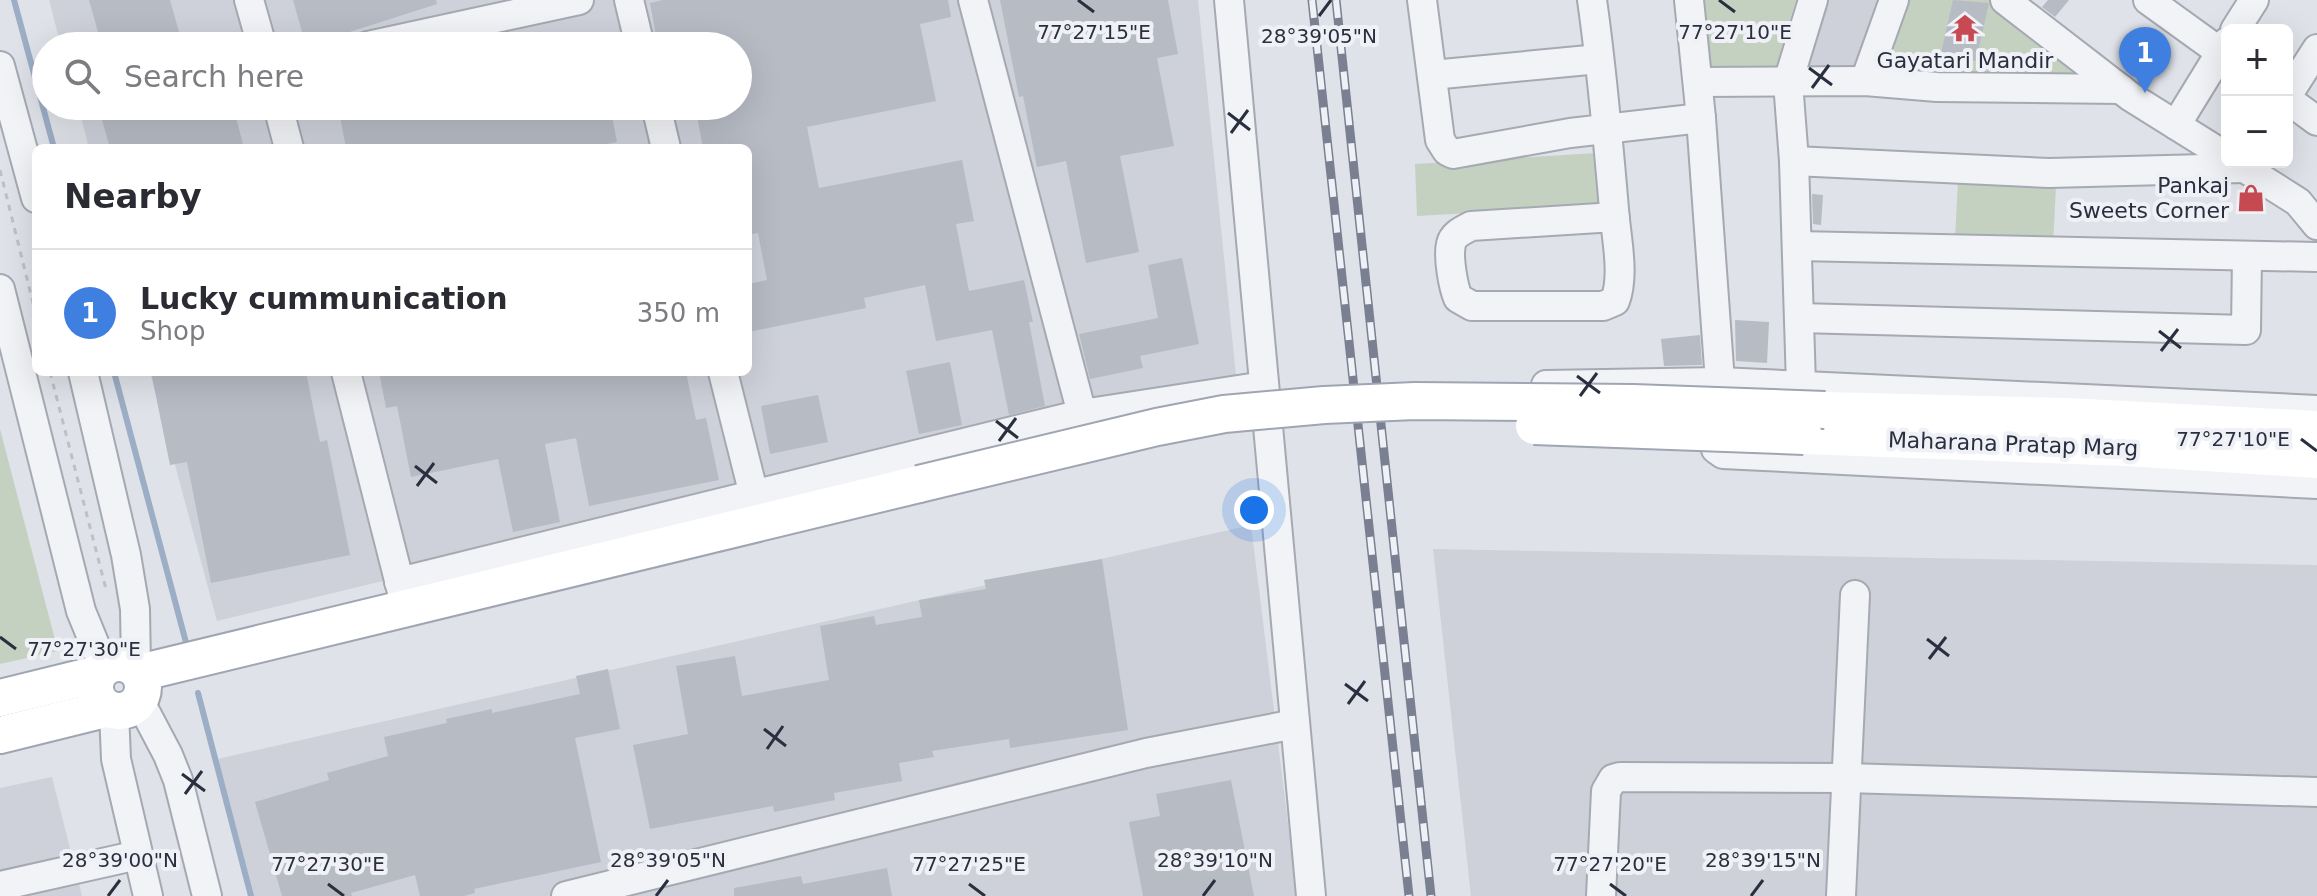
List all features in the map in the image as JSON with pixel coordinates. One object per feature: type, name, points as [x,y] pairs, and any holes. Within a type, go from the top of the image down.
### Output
[{"type":"main road","points":[[0,698],[218,679],[304,659],[919,495],[1176,442],[1322,424],[1810,410]]},
{"type":"main road","name":"Maharana Pratap Marg","points":[[1810,410],[2067,416],[2317,429]]},
{"type":"main road","name":"Maharana Pratap Marg","points":[[1810,410],[2127,448],[2317,460]]},
{"type":"main road","points":[[0,735],[122,687],[403,596],[757,510],[919,495]]},
{"type":"street","points":[[249,0],[258,32]]},
{"type":"street","points":[[432,32],[579,0]]},
{"type":"street","points":[[629,0],[637,32]]},
{"type":"street","points":[[973,0],[1082,414]]},
{"type":"street","points":[[1229,0],[1311,896]]},
{"type":"street","points":[[1422,0],[1440,140],[1453,154],[1607,129],[1701,118]]},
{"type":"street","points":[[1592,0],[1615,217],[1620,287],[1615,301],[1603,306],[1472,306],[1458,298],[1453,286],[1451,242],[1471,226],[1615,217]]},
{"type":"street","points":[[1689,0],[1701,118],[1720,382],[1716,449],[1723,454],[2317,484]]},
{"type":"street","points":[[1810,410],[1799,318],[1788,82],[1813,0]]},
{"type":"street","points":[[1865,81],[1894,0]]},
{"type":"street","points":[[2005,0],[2121,89],[2221,153]]},
{"type":"street","points":[[2240,24],[2254,0]]},
{"type":"street","points":[[2156,3],[2221,41]]},
{"type":"street","points":[[2288,96],[2317,49]]},
{"type":"street","points":[[2176,125],[2221,54]]},
{"type":"street","points":[[1432,75],[1599,59]]},
{"type":"street","points":[[0,66],[32,183]]},
{"type":"street","points":[[1698,82],[1865,81],[1937,87],[2121,89]]},
{"type":"street","points":[[2293,102],[2317,121]]},
{"type":"street","points":[[282,120],[288,144]]},
{"type":"street","points":[[659,120],[665,144]]},
{"type":"street","points":[[1794,161],[2049,173],[2221,163]]},
{"type":"street","points":[[2244,168],[2298,202],[2315,217]]},
{"type":"street","points":[[1797,246],[2317,257]]},
{"type":"street","points":[[1799,318],[2246,330],[2247,256]]},
{"type":"street","points":[[0,289],[81,611],[122,687],[168,755],[178,780],[207,896]]},
{"type":"street","points":[[84,376],[126,555],[135,609],[122,687],[116,759],[148,896]]},
{"type":"street","points":[[347,376],[403,596]]},
{"type":"street","points":[[724,376],[757,510],[1082,414],[1264,386]]},
{"type":"street","points":[[1476,385],[1720,382],[1810,410],[2317,410]]},
{"type":"street","points":[[1841,896],[1855,595]]},
{"type":"street","points":[[566,896],[1146,753],[1295,724]]},
{"type":"street","points":[[1601,896],[1606,791],[1613,779],[1620,777],[1846,778],[2317,792]]},
{"type":"street","points":[[0,886],[138,855]]},
{"type":"path","points":[[0,170],[32,299]]},
{"type":"path","points":[[51,376],[110,603]]},
{"type":"shaded area","points":[[49,0],[1198,0],[1236,376],[217,621],[151,376],[752,376],[752,144],[88,144],[82,120],[752,120],[752,32],[57,32]]},
{"type":"shaded area","points":[[1813,0],[1902,0],[1865,81],[1788,82]]},
{"type":"shaded area","points":[[1251,525],[1297,896],[249,896],[213,760]]},
{"type":"shaded area","points":[[1433,549],[2317,565],[2317,896],[1471,896]]},
{"type":"shaded area","points":[[52,777],[82,896],[0,896],[0,788]]},
{"type":"green space","points":[[1694,0],[1796,0],[1788,26],[1783,72],[1703,76]]},
{"type":"green space","points":[[1894,0],[2005,0],[2121,89],[1865,81]]},
{"type":"green space","points":[[1596,153],[1599,206],[1417,216],[1415,164]]},
{"type":"green space","points":[[1958,181],[2056,186],[2053,244],[1955,239]]},
{"type":"green space","points":[[0,429],[58,651],[0,664]]},
{"type":"building","points":[[89,0],[170,0],[179,32],[98,32]]},
{"type":"building","points":[[293,0],[436,0],[437,4],[350,32],[302,32]]},
{"type":"building","points":[[663,0],[948,0],[951,17],[920,24],[936,101],[807,127],[819,188],[962,160],[974,221],[956,224],[969,291],[1024,280],[1045,406],[1009,415],[992,330],[936,341],[925,285],[864,298],[866,308],[752,331],[752,283],[767,280],[758,233],[752,234],[752,144],[702,144],[698,120],[752,120],[752,32],[655,32],[650,3]]},
{"type":"building","points":[[1000,0],[1168,0],[1178,54],[1157,58],[1174,146],[1120,156],[1139,252],[1086,263],[1066,161],[1037,167],[1023,96],[1019,97]]},
{"type":"building","name":"Gayatari Mandir","points":[[1953,0],[1989,3],[1976,61],[1941,53]]},
{"type":"building","points":[[2048,0],[2069,0],[2055,17],[2042,7]]},
{"type":"building","points":[[102,120],[237,120],[243,144],[109,144]]},
{"type":"building","points":[[341,120],[613,120],[617,142],[607,144],[345,144]]},
{"type":"building","points":[[1812,194],[1823,195],[1821,225],[1813,224]]},
{"type":"building","points":[[1182,258],[1199,344],[1140,356],[1143,368],[1090,379],[1079,334],[1158,318],[1148,265]]},
{"type":"building","points":[[1735,320],[1769,322],[1767,363],[1736,361]]},
{"type":"building","points":[[1700,335],[1702,365],[1664,366],[1661,339]]},
{"type":"building","points":[[950,362],[962,425],[919,434],[906,371]]},
{"type":"building","points":[[152,376],[307,376],[320,442],[327,440],[350,555],[211,583],[187,462],[170,465]]},
{"type":"building","points":[[380,376],[687,376],[696,420],[706,418],[719,480],[589,506],[576,438],[545,444],[560,522],[513,532],[498,459],[411,477],[397,406],[386,408]]},
{"type":"building","points":[[818,395],[828,442],[770,454],[761,406]]},
{"type":"building","points":[[1102,559],[1128,730],[1010,748],[1009,739],[932,751],[934,757],[899,763],[902,781],[834,793],[835,800],[774,812],[773,806],[650,829],[633,745],[688,734],[676,666],[735,656],[742,696],[829,680],[820,626],[874,616],[876,625],[922,617],[919,600],[986,589],[984,580]]},
{"type":"building","points":[[608,669],[620,729],[575,738],[601,862],[474,889],[475,893],[464,896],[420,896],[415,875],[351,893],[352,896],[282,896],[255,802],[329,780],[327,773],[388,756],[384,737],[447,723],[446,719],[492,709],[492,713],[580,694],[576,676]]},
{"type":"building","points":[[1231,780],[1254,896],[1143,896],[1129,822],[1160,816],[1156,794]]},
{"type":"building","points":[[887,868],[892,896],[734,896],[734,888],[801,876],[803,884]]},
{"type":"waterway","points":[[14,0],[32,67]]},
{"type":"waterway","points":[[46,120],[53,144]]},
{"type":"waterway","points":[[115,376],[188,650]]},
{"type":"waterway","points":[[198,693],[251,896]]},
{"type":"railway","points":[[1312,0],[1409,896]]},
{"type":"railway","points":[[1336,0],[1431,896]]},
{"type":"place","name":"Gayatari Mandir","points":[[1965,28]]},
{"type":"place","name":"Lucky cummunication","points":[[2145,93]]},
{"type":"place","name":"Pankaj Sweets Corner","points":[[2251,198]]}]
